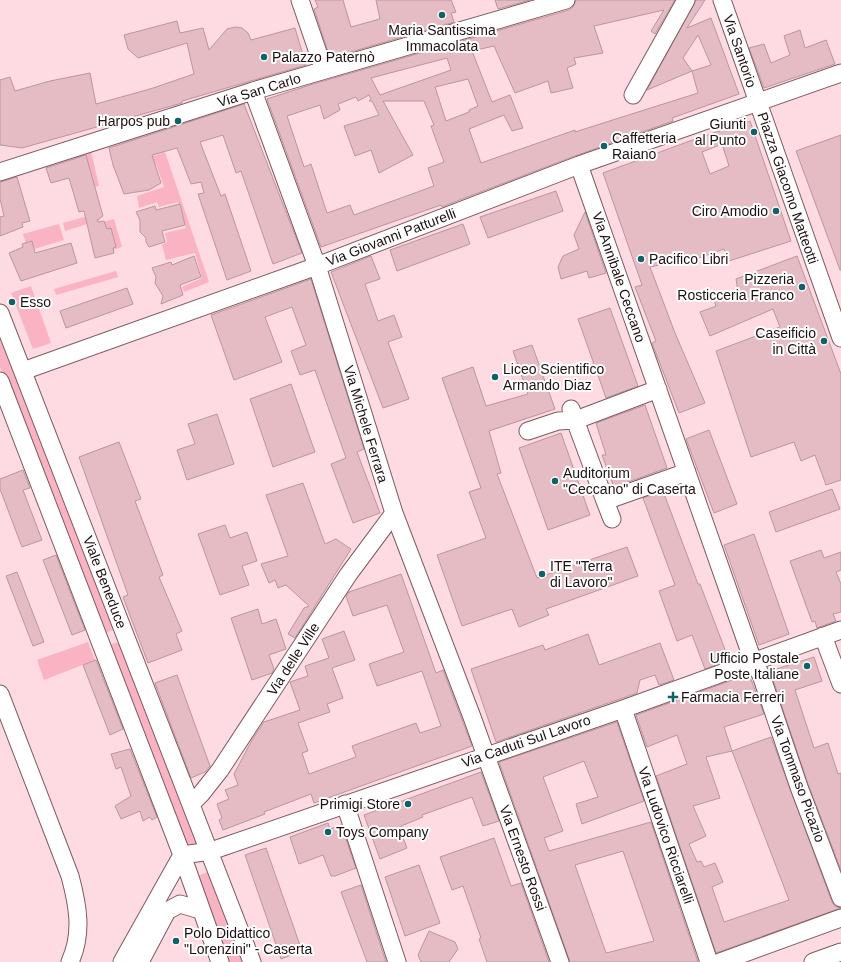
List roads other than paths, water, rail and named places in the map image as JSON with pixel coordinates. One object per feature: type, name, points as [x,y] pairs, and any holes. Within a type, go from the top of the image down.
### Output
[{"type":"street","points":[[300,0],[324,70]]},
{"type":"street","name":"Via San Carlo","points":[[5,167],[253,91],[566,0]]},
{"type":"street","points":[[633,95],[686,0]]},
{"type":"street","name":"Via Santorio","points":[[722,0],[758,102]]},
{"type":"street","name":"Piazza Giacomo Matteotti","points":[[840,335],[758,102],[841,72]]},
{"type":"street","name":"Via Michele Ferrara","points":[[253,91],[317,266],[394,512],[485,755]]},
{"type":"street","name":"Via Giovanni Patturelli","points":[[23,371],[317,266],[579,165],[758,102]]},
{"type":"street","name":"Via Annibale Ceccano","points":[[579,165],[753,661]]},
{"type":"street","name":"Viale Beneduce","points":[[0,313],[191,804],[211,851],[252,962]]},
{"type":"street","name":"Viale Beneduce","points":[[0,381],[182,855],[200,910],[220,962]]},
{"type":"street","points":[[528,430],[558,421],[574,414],[658,389]]},
{"type":"street","points":[[574,414],[612,519]]},
{"type":"street","points":[[605,501],[687,472]]},
{"type":"street","name":"Via delle Ville","points":[[191,804],[220,770],[348,575],[394,512]]},
{"type":"street","name":"Via Caduti Sul Lavoro","points":[[182,855],[211,851],[485,755],[623,709],[841,630]]},
{"type":"street","points":[[101,644],[126,635]]},
{"type":"street","points":[[823,636],[841,684]]},
{"type":"street","name":"Via Tommaso Picazio","points":[[753,661],[761,674],[799,786],[841,898]]},
{"type":"street","points":[[0,694],[67,869],[76,898],[78,923],[77,946],[70,962]]},
{"type":"street","name":"Via Ludovico Ricciarelli","points":[[623,709],[709,962]]},
{"type":"street","name":"Via Ernesto Rossi","points":[[485,755],[560,962]]},
{"type":"street","points":[[345,804],[397,962]]},
{"type":"street","points":[[122,962],[182,855]]},
{"type":"street","points":[[140,962],[167,911],[180,904],[200,910]]},
{"type":"street","points":[[720,962],[841,918]]},
{"type":"street","points":[[813,962],[841,952]]},
{"type":"place","name":"Maria Santissima Immacolata","points":[[442,15]]},
{"type":"place","name":"Palazzo Paternò","points":[[264,57]]},
{"type":"place","name":"Harpos pub","points":[[178,121]]},
{"type":"place","name":"Giunti al Punto","points":[[754,132]]},
{"type":"place","name":"Caffetteria Raiano","points":[[604,146]]},
{"type":"place","name":"Ciro Amodio","points":[[776,211]]},
{"type":"place","name":"Pacifico Libri","points":[[641,259]]},
{"type":"place","name":"Pizzeria Rosticceria Franco","points":[[802,287]]},
{"type":"place","name":"Esso","points":[[12,302]]},
{"type":"place","name":"Caseificio in Città","points":[[824,341]]},
{"type":"place","name":"Liceo Scientifico Armando Diaz","points":[[495,377]]},
{"type":"place","name":"Auditorium \"Ceccano\" di Caserta","points":[[555,481]]},
{"type":"place","name":"ITE \"Terra di Lavoro\"","points":[[542,574]]},
{"type":"place","name":"Ufficio Postale Poste Italiane","points":[[807,666]]},
{"type":"place","name":"Farmacia Ferreri","points":[[673,697]]},
{"type":"place","name":"Primigi Store","points":[[408,804]]},
{"type":"place","name":"Toys Company","points":[[328,832]]},
{"type":"place","name":"Polo Didattico \"Lorenzini\" - Caserta","points":[[176,941]]}]
